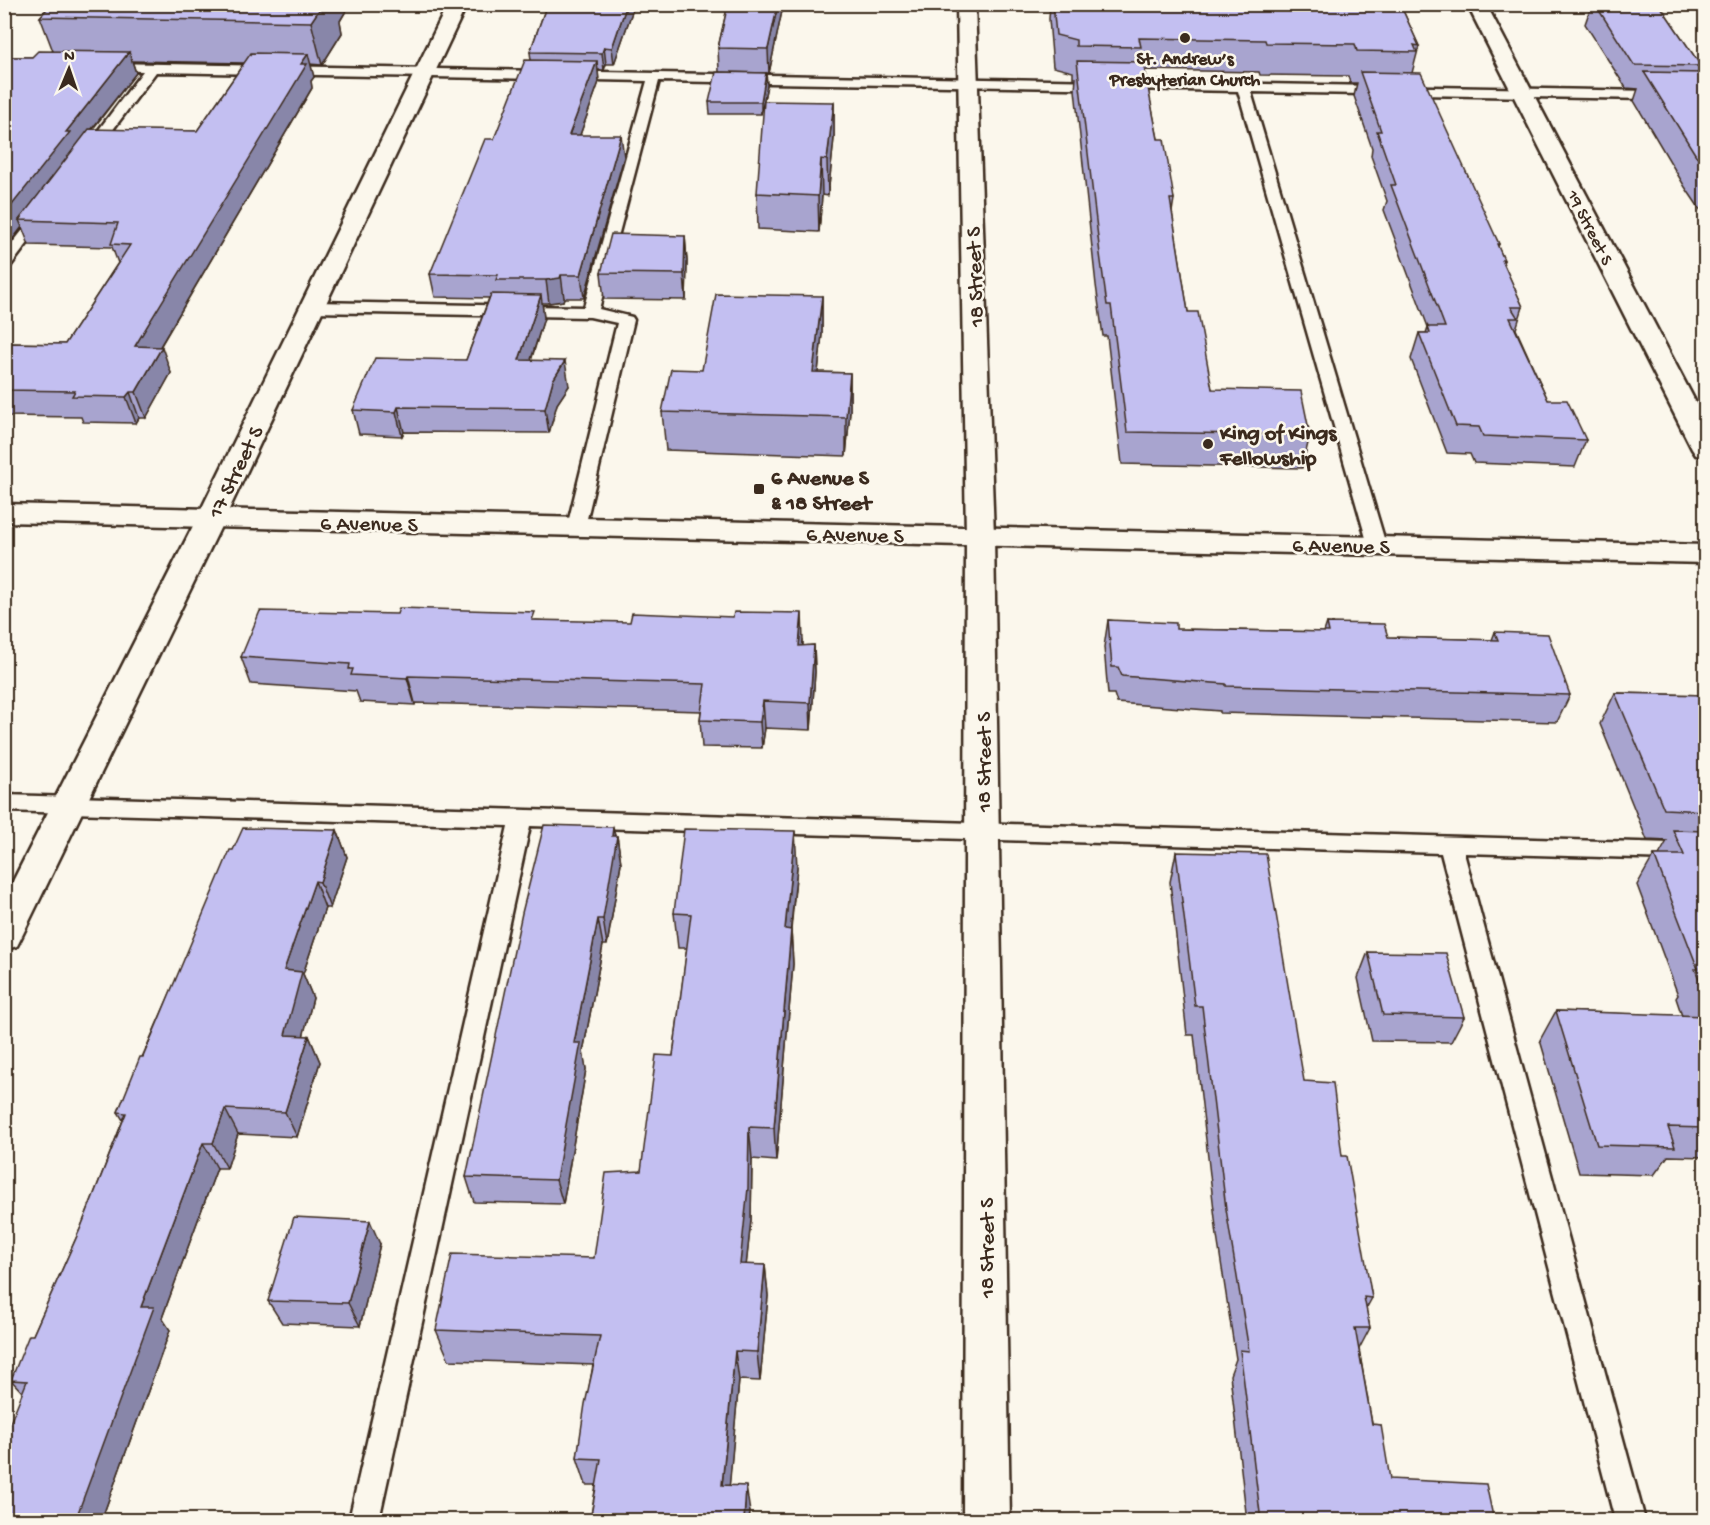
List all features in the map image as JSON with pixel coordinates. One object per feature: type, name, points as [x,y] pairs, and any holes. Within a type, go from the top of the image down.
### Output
[{"type":"street","name":"17 Street S","points":[[4,936],[212,518],[458,4]]},
{"type":"street","name":"18 Street S","points":[[966,4],[980,536],[987,1521]]},
{"type":"street","name":"19 Street S","points":[[1476,4],[1706,449]]},
{"type":"street","name":"6 Avenue S","points":[[4,513],[1706,554]]},
{"type":"lane","points":[[95,67],[1706,96]]},
{"type":"lane","points":[[82,162],[152,68]]},
{"type":"lane","points":[[590,312],[654,77]]},
{"type":"lane","points":[[1243,87],[1377,545]]},
{"type":"lane","points":[[4,265],[54,200]]},
{"type":"lane","points":[[313,307],[590,312],[626,320],[576,527]]},
{"type":"lane","points":[[4,803],[70,803],[1706,852]]},
{"type":"lane","points":[[364,1521],[521,817]]},
{"type":"lane","points":[[1450,844],[1630,1521]]},
{"type":"building","points":[[51,4],[323,4],[311,22],[40,17]]},
{"type":"building","points":[[547,4],[627,4],[612,48],[604,47],[602,53],[530,52]]},
{"type":"building","points":[[728,4],[778,4],[768,49],[718,48]]},
{"type":"building","points":[[1053,4],[1400,4],[1419,46],[1414,45],[1417,52],[1357,51],[1355,44],[1139,38],[1141,47],[1076,46],[1076,40],[1056,35]]},
{"type":"building","points":[[1595,4],[1659,4],[1701,66],[1634,65]]},
{"type":"building","points":[[38,51],[129,52],[66,132],[70,132],[4,215],[4,57],[32,57]]},
{"type":"building","points":[[251,53],[308,54],[301,64],[307,64],[135,346],[162,347],[136,392],[130,392],[126,397],[72,396],[75,391],[4,390],[4,343],[65,344],[130,245],[111,244],[118,223],[19,220],[89,129],[197,131]]},
{"type":"building","points":[[525,60],[597,61],[569,135],[621,135],[581,275],[561,275],[560,278],[546,280],[496,280],[498,275],[430,274],[485,139],[494,139]]},
{"type":"building","points":[[1077,61],[1143,62],[1158,139],[1164,139],[1174,199],[1170,199],[1188,312],[1198,312],[1212,389],[1301,391],[1310,435],[1127,432],[1111,305],[1107,305],[1100,254]]},
{"type":"building","points":[[716,72],[766,73],[761,102],[709,102]]},
{"type":"building","points":[[1360,72],[1421,73],[1499,244],[1497,244],[1504,260],[1502,260],[1523,307],[1511,307],[1518,318],[1510,318],[1548,400],[1567,400],[1586,440],[1483,436],[1479,427],[1456,426],[1419,333],[1430,333],[1428,327],[1445,327],[1391,185],[1396,185],[1377,131],[1381,131]]},
{"type":"building","points":[[1644,72],[1706,73],[1706,170],[1697,157]]},
{"type":"building","points":[[764,101],[834,102],[827,160],[821,159],[818,196],[757,193]]},
{"type":"building","points":[[611,234],[685,236],[684,274],[601,273]]},
{"type":"building","points":[[491,294],[541,295],[519,360],[565,361],[553,380],[545,409],[398,407],[396,412],[353,410],[375,358],[466,360]]},
{"type":"building","points":[[716,294],[822,296],[813,372],[850,373],[846,417],[662,412],[671,369],[702,370]]},
{"type":"building","points":[[399,608],[535,612],[532,620],[630,622],[632,613],[733,617],[734,612],[802,613],[799,646],[814,645],[810,703],[763,701],[760,722],[700,720],[705,684],[351,675],[353,669],[349,669],[350,664],[241,657],[260,611],[397,614]]},
{"type":"building","points":[[1108,620],[1176,623],[1176,629],[1329,632],[1327,623],[1384,624],[1388,637],[1498,640],[1495,632],[1548,634],[1570,695],[1226,686],[1226,684],[1122,676],[1118,667],[1112,667]]},
{"type":"building","points":[[1615,693],[1706,695],[1706,811],[1664,809]]},
{"type":"building","points":[[544,825],[613,827],[612,836],[617,836],[603,919],[598,919],[574,1043],[581,1043],[556,1180],[466,1177],[522,913]]},
{"type":"building","points":[[243,828],[337,830],[320,882],[315,881],[284,970],[302,972],[285,1035],[309,1036],[285,1112],[225,1109],[213,1143],[203,1143],[141,1307],[154,1307],[75,1521],[4,1521],[4,1438],[27,1381],[11,1380],[29,1335],[33,1335],[81,1227],[126,1113],[118,1112],[140,1057],[143,1057],[230,850],[233,850]]},
{"type":"building","points":[[684,829],[795,831],[785,929],[791,930],[774,1128],[749,1127],[748,1188],[740,1264],[765,1265],[757,1352],[735,1351],[722,1485],[746,1486],[744,1521],[590,1521],[601,1459],[577,1458],[585,1404],[600,1336],[436,1330],[452,1254],[594,1258],[606,1173],[641,1171],[656,1055],[673,1056],[691,914],[674,913]]},
{"type":"building","points":[[1673,830],[1706,831],[1706,996],[1695,969],[1698,969],[1654,855],[1684,855]]},
{"type":"building","points":[[1176,852],[1266,854],[1304,1081],[1333,1083],[1342,1156],[1347,1156],[1372,1298],[1364,1297],[1370,1328],[1355,1328],[1372,1424],[1381,1425],[1390,1479],[1486,1484],[1494,1521],[1261,1521],[1240,1350],[1249,1351],[1226,1209],[1202,1006],[1195,1006]]},
{"type":"building","points":[[1368,952],[1446,953],[1464,1017],[1383,1015]]},
{"type":"building","points":[[1556,1011],[1706,1016],[1706,1128],[1668,1127],[1675,1147],[1597,1145]]},
{"type":"building","points":[[294,1217],[370,1221],[348,1303],[268,1301]]},
{"type":"place","name":"St. Andrew’s Presbyterian Church","points":[[1185,38]]},
{"type":"place","name":"King of Kings Fellowship","points":[[1208,444]]},
{"type":"place","name":"6 Avenue S & 18 Street","points":[[759,489]]}]
